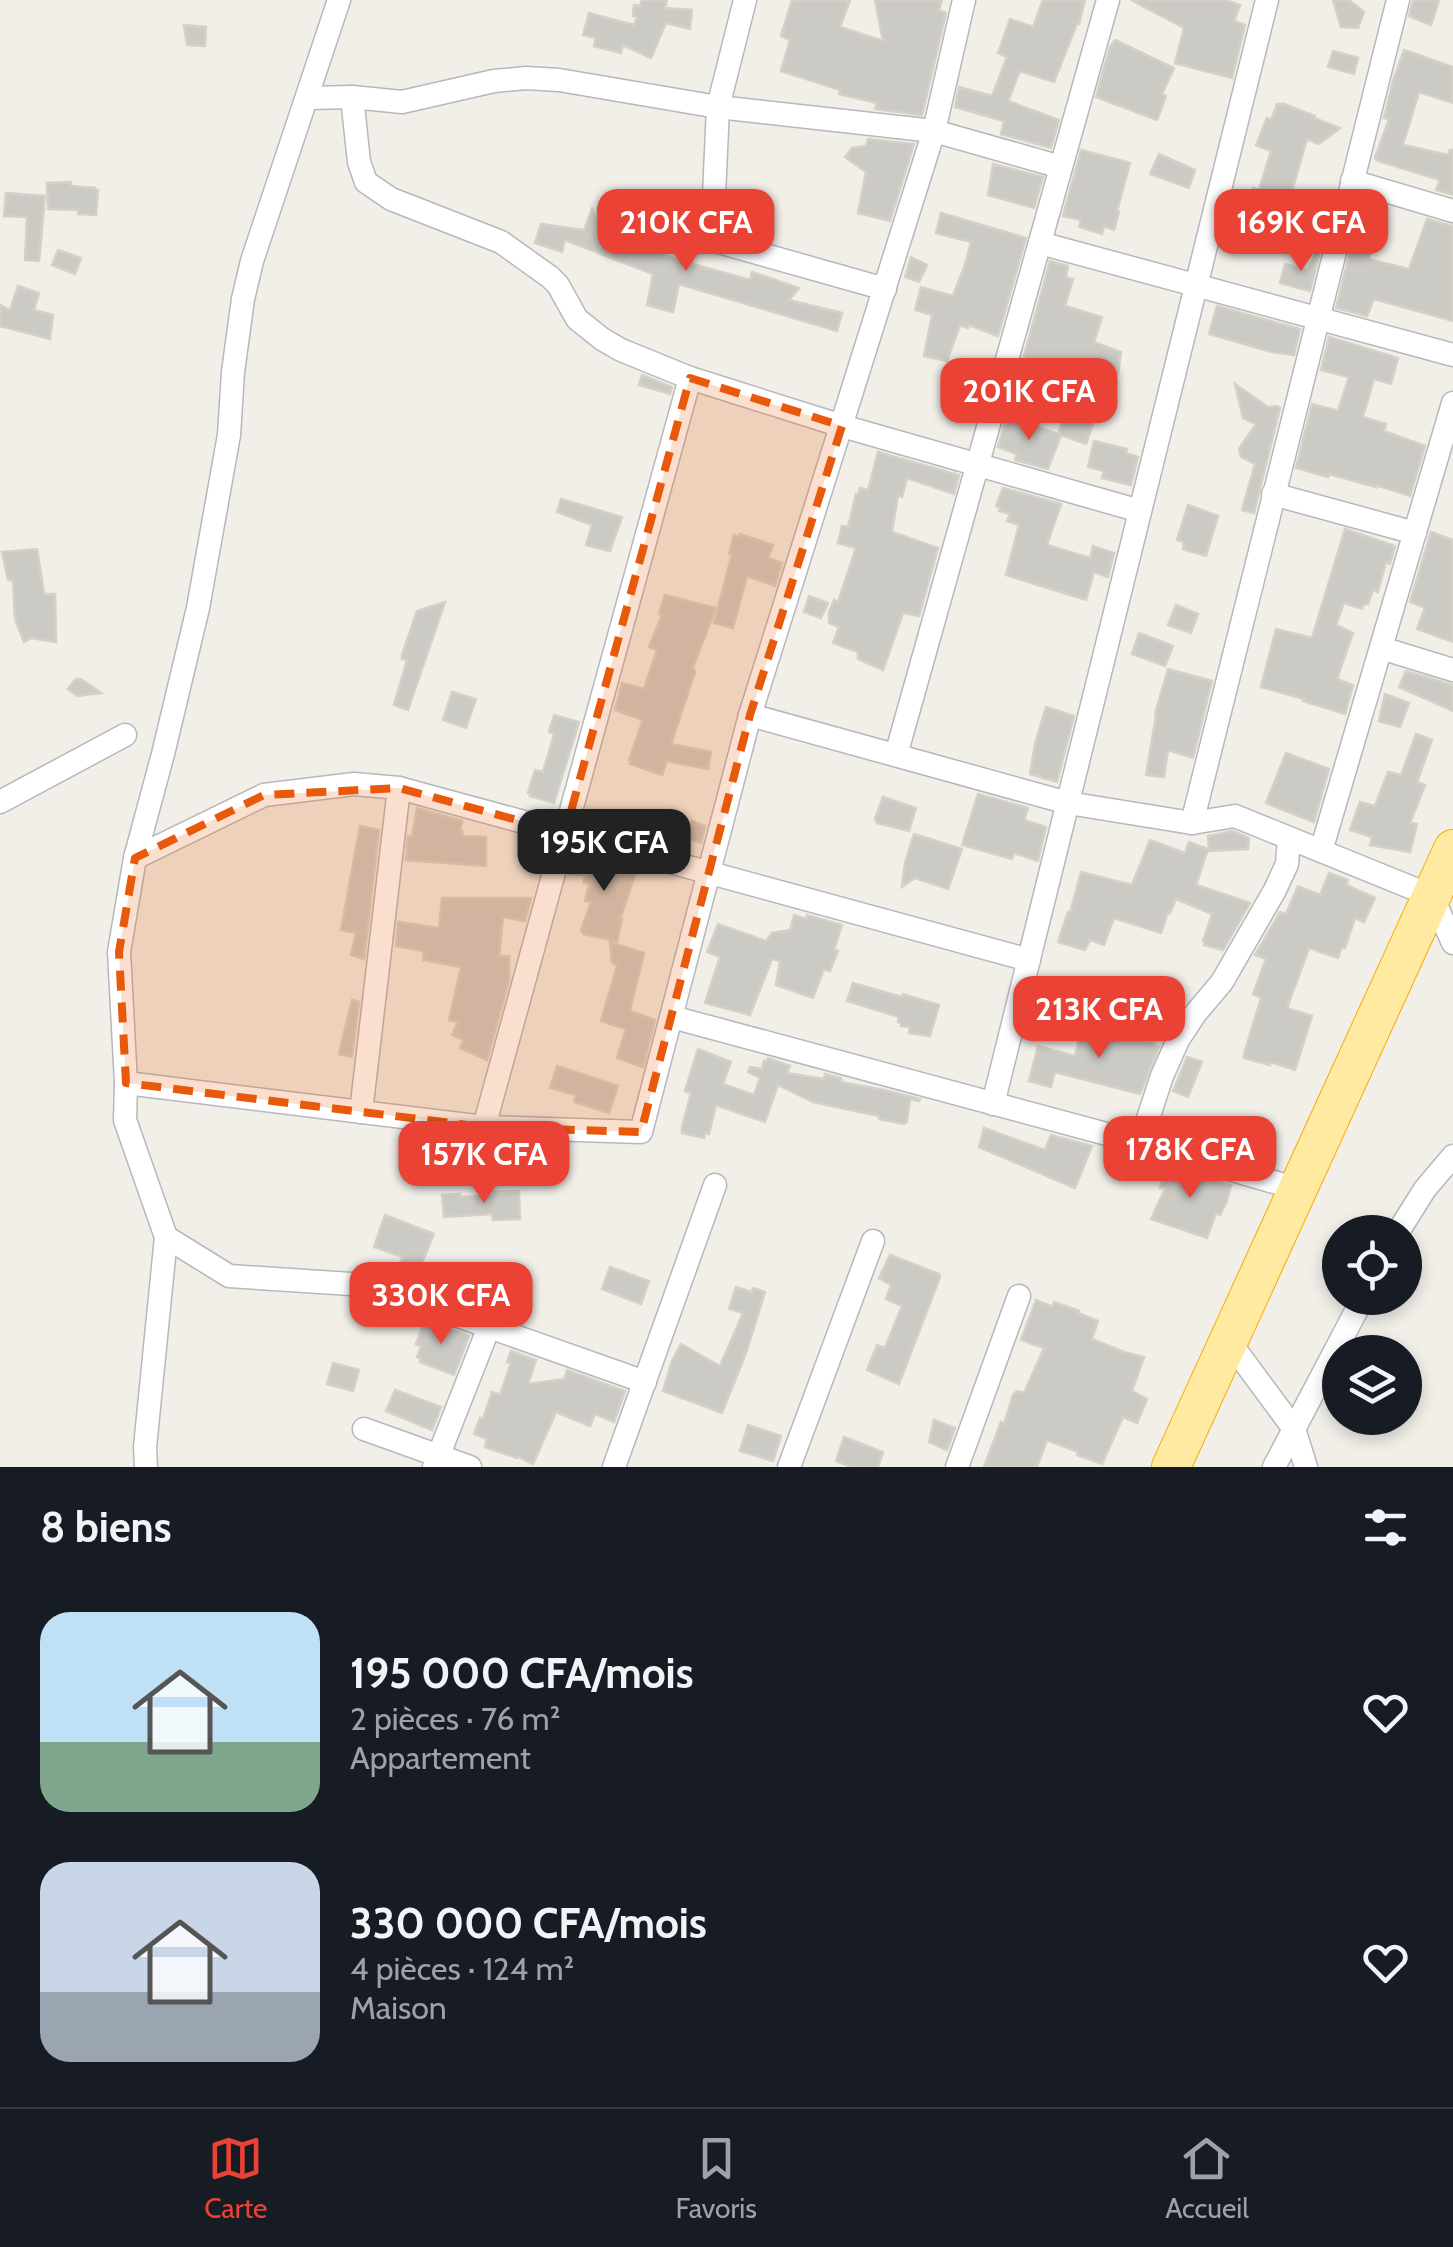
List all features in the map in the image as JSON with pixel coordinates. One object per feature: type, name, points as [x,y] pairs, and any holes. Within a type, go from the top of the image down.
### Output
[{"type":"highway","points":[[1171,1467],[1453,849]]},
{"type":"street","points":[[712,240],[718,108],[745,0]]},
{"type":"street","points":[[126,1083],[484,1128],[642,1132],[750,716],[934,131],[964,0]]},
{"type":"street","points":[[896,755],[1108,0]]},
{"type":"street","points":[[993,1104],[1267,0]]},
{"type":"street","points":[[1192,823],[1398,0]]},
{"type":"street","points":[[146,1467],[166,1237],[125,1120],[119,952],[135,858],[198,608],[229,435],[242,300],[342,3]]},
{"type":"street","points":[[308,98],[402,102],[470,85],[526,78],[559,80],[718,108],[934,131],[1061,168]]},
{"type":"street","points":[[352,97],[359,162],[366,182],[391,199],[501,242],[558,285],[577,319],[621,350],[690,378],[842,426],[1140,511]]},
{"type":"street","points":[[1352,180],[1453,211]]},
{"type":"street","points":[[609,211],[885,289]]},
{"type":"street","points":[[1040,242],[1453,354]]},
{"type":"street","points":[[484,1128],[690,378]]},
{"type":"street","points":[[1321,851],[1453,403]]},
{"type":"street","points":[[1272,494],[1415,533]]},
{"type":"street","points":[[1381,648],[1453,670]]},
{"type":"street","points":[[750,716],[1068,803],[1192,823],[1235,816],[1432,896],[1453,943]]},
{"type":"street","points":[[0,802],[125,735]]},
{"type":"street","points":[[135,858],[264,794],[354,784],[400,788],[1029,960]]},
{"type":"street","points":[[361,1112],[400,788]]},
{"type":"street","points":[[1140,1144],[1178,1040],[1222,982],[1275,890],[1287,864],[1289,838]]},
{"type":"street","points":[[672,1017],[1298,1189]]},
{"type":"street","points":[[1408,1215],[1424,1189],[1453,1156]]},
{"type":"street","points":[[614,1467],[715,1186]]},
{"type":"street","points":[[166,1237],[229,1276],[351,1284],[424,1304],[645,1382]]},
{"type":"street","points":[[789,1467],[873,1241]]},
{"type":"street","points":[[957,1467],[1019,1296]]},
{"type":"street","points":[[1274,1467],[1355,1315]]},
{"type":"street","points":[[436,1461],[489,1327]]},
{"type":"street","points":[[1229,1341],[1294,1428],[1306,1467]]},
{"type":"street","points":[[364,1429],[436,1461],[470,1467]]},
{"type":"highlighted area","points":[[690,378],[842,426],[750,715],[641,1132],[484,1127],[126,1083],[119,952],[135,858],[264,795],[399,788],[565,833]]},
{"type":"building","points":[[642,0],[667,0],[665,8],[692,10],[690,29],[666,23],[651,58],[623,45],[621,53],[594,46],[596,38],[583,35],[589,13],[634,25],[634,5],[640,6]]},
{"type":"building","points":[[792,0],[850,0],[840,27],[883,41],[875,0],[942,0],[939,10],[946,13],[922,115],[875,109],[877,103],[839,94],[840,90],[781,71],[790,40],[781,36]]},
{"type":"building","points":[[1043,0],[1085,0],[1054,82],[1020,71],[1008,101],[1059,120],[1051,148],[1001,134],[1004,121],[955,107],[959,87],[992,96],[1007,57],[998,53],[1010,19],[1033,27]]},
{"type":"building","points":[[1131,0],[1225,0],[1240,5],[1234,21],[1245,25],[1232,78],[1175,63],[1184,28]]},
{"type":"building","points":[[1333,0],[1349,0],[1364,12],[1358,28],[1341,27]]},
{"type":"building","points":[[1413,0],[1439,0],[1431,25],[1409,16]]},
{"type":"building","points":[[184,25],[206,27],[205,46],[187,45]]},
{"type":"building","points":[[1115,40],[1174,68],[1162,94],[1166,96],[1157,120],[1096,97]]},
{"type":"building","points":[[1404,50],[1453,67],[1453,103],[1419,92],[1403,145],[1448,155],[1453,150],[1453,195],[1436,190],[1440,180],[1375,158],[1389,119],[1384,118]]},
{"type":"building","points":[[1333,51],[1358,58],[1354,74],[1328,67]]},
{"type":"building","points":[[1277,104],[1340,128],[1319,144],[1307,139],[1290,198],[1329,212],[1326,227],[1247,209],[1253,188],[1259,190],[1271,151],[1256,145]]},
{"type":"building","points":[[868,139],[914,144],[890,221],[858,213],[866,172],[845,157],[852,148],[866,146]]},
{"type":"building","points":[[1081,150],[1130,163],[1114,230],[1104,226],[1102,234],[1079,227],[1081,220],[1063,216]]},
{"type":"building","points":[[1159,154],[1195,170],[1189,188],[1150,174]]},
{"type":"building","points":[[993,164],[1043,177],[1034,208],[988,195]]},
{"type":"building","points":[[71,182],[71,186],[98,190],[96,215],[48,209],[47,183]]},
{"type":"building","points":[[6,193],[45,196],[39,261],[25,260],[27,217],[4,216]]},
{"type":"building","points":[[592,209],[604,225],[636,234],[632,244],[750,280],[752,272],[799,288],[789,300],[842,313],[837,331],[679,284],[673,312],[647,305],[653,274],[565,240],[562,252],[535,243],[541,224],[584,230]]},
{"type":"building","points":[[941,213],[1026,238],[998,336],[960,325],[947,361],[924,356],[932,315],[915,310],[921,287],[953,296],[965,265],[971,242],[936,233]]},
{"type":"building","points":[[1427,219],[1453,226],[1453,321],[1374,299],[1367,316],[1336,308],[1352,244],[1371,252],[1368,259],[1409,269]]},
{"type":"building","points":[[1324,235],[1310,291],[1280,283],[1285,264],[1308,270]]},
{"type":"building","points":[[58,250],[81,258],[75,274],[52,265]]},
{"type":"building","points":[[911,257],[927,265],[919,282],[905,277]]},
{"type":"building","points":[[1050,261],[1068,266],[1066,277],[1073,279],[1065,306],[1102,317],[1094,342],[1121,352],[1118,374],[1092,367],[1078,407],[1032,390],[1042,363],[1024,356]]},
{"type":"building","points":[[18,286],[39,293],[34,310],[53,315],[50,339],[0,326],[0,305],[10,310]]},
{"type":"building","points":[[1217,306],[1300,329],[1294,355],[1209,334]]},
{"type":"building","points":[[1329,337],[1398,358],[1391,384],[1374,379],[1363,417],[1386,424],[1384,431],[1425,446],[1410,496],[1296,468],[1312,404],[1338,411],[1349,377],[1321,370]]},
{"type":"building","points":[[642,375],[672,387],[670,394],[639,385]]},
{"type":"building","points":[[1235,384],[1268,407],[1280,408],[1254,513],[1242,510],[1255,464],[1241,457],[1239,449],[1256,424],[1243,418]]},
{"type":"building","points":[[1067,410],[1094,421],[1086,444],[1058,434]]},
{"type":"building","points":[[1007,416],[1061,435],[1048,469],[1015,460],[1017,454],[998,447]]},
{"type":"building","points":[[1094,441],[1127,449],[1126,453],[1138,457],[1131,485],[1102,478],[1104,471],[1088,467]]},
{"type":"building","points":[[878,452],[959,475],[954,494],[907,478],[902,497],[898,495],[892,532],[938,548],[919,616],[903,613],[883,670],[858,659],[858,652],[833,643],[839,627],[829,623],[829,612],[834,600],[838,602],[856,548],[838,543],[842,526],[848,527],[860,488],[868,490]]},
{"type":"building","points":[[1003,488],[1061,504],[1047,545],[1090,558],[1093,546],[1114,553],[1108,577],[1094,572],[1086,600],[1006,575],[1019,525],[1007,521],[1010,514],[996,506]]},
{"type":"building","points":[[561,499],[622,517],[610,551],[586,545],[592,525],[557,512]]},
{"type":"building","points":[[1188,505],[1218,516],[1206,556],[1183,549],[1184,542],[1177,540]]},
{"type":"building","points":[[1345,529],[1395,546],[1378,592],[1373,590],[1362,609],[1344,603],[1336,625],[1353,633],[1337,679],[1353,685],[1345,714],[1261,687],[1276,629],[1312,638]]},
{"type":"building","points":[[1431,532],[1453,540],[1453,642],[1417,629],[1425,608],[1410,602]]},
{"type":"building","points":[[734,535],[773,545],[768,558],[782,563],[775,586],[747,576],[733,628],[714,623]]},
{"type":"building","points":[[37,549],[44,594],[55,594],[56,642],[31,638],[24,642],[15,619],[13,580],[8,580],[2,552]]},
{"type":"building","points":[[665,595],[716,608],[693,667],[695,672],[671,744],[711,752],[708,769],[667,761],[662,775],[630,764],[643,720],[615,710],[622,683],[644,689],[657,650],[649,647],[662,615],[659,614]]},
{"type":"building","points":[[809,596],[828,603],[821,618],[804,612]]},
{"type":"building","points":[[445,602],[408,710],[394,705],[407,660],[402,655],[417,611]]},
{"type":"building","points":[[1176,605],[1198,614],[1191,633],[1168,625]]},
{"type":"building","points":[[1139,633],[1173,646],[1165,666],[1132,654]]},
{"type":"building","points":[[1168,669],[1212,681],[1193,758],[1168,750],[1164,777],[1146,775],[1155,714]]},
{"type":"building","points":[[1406,671],[1453,685],[1453,711],[1399,687]]},
{"type":"building","points":[[81,679],[101,693],[77,696],[68,689]]},
{"type":"building","points":[[452,692],[476,699],[466,728],[443,720]]},
{"type":"building","points":[[1385,694],[1409,703],[1400,727],[1379,721]]},
{"type":"building","points":[[1046,707],[1074,716],[1057,782],[1030,774]]},
{"type":"building","points":[[554,715],[579,722],[554,803],[528,793],[535,770],[543,772],[554,734],[549,732]]},
{"type":"building","points":[[1416,734],[1432,740],[1417,782],[1425,785],[1410,823],[1417,824],[1410,852],[1370,845],[1372,837],[1350,830],[1360,802],[1375,806],[1388,772],[1401,775]]},
{"type":"building","points":[[1286,753],[1329,769],[1314,822],[1266,803]]},
{"type":"building","points":[[978,794],[1028,808],[1024,820],[1046,827],[1038,861],[1014,853],[1012,859],[962,845]]},
{"type":"building","points":[[883,797],[916,808],[909,831],[877,823]]},
{"type":"building","points":[[417,808],[462,821],[462,836],[486,837],[486,866],[406,860],[408,836],[412,837]]},
{"type":"building","points":[[692,821],[705,826],[701,843],[686,838]]},
{"type":"building","points":[[360,826],[379,830],[364,959],[351,955],[356,933],[341,930]]},
{"type":"building","points":[[1233,831],[1249,838],[1248,849],[1209,851],[1208,836]]},
{"type":"building","points":[[914,834],[962,849],[948,889],[915,878],[902,887]]},
{"type":"building","points":[[1150,840],[1185,853],[1189,842],[1208,849],[1196,885],[1250,903],[1223,950],[1204,945],[1212,914],[1176,899],[1161,933],[1114,918],[1104,945],[1090,940],[1085,950],[1058,942],[1081,872],[1132,885]]},
{"type":"building","points":[[575,852],[637,869],[617,941],[583,934],[581,930],[591,902],[585,901],[589,884],[584,883],[585,875],[569,874]]},
{"type":"building","points":[[1329,873],[1375,898],[1364,922],[1355,918],[1338,958],[1309,948],[1287,1008],[1312,1016],[1295,1070],[1244,1058],[1261,998],[1253,994],[1266,959],[1255,955],[1280,912],[1286,914],[1298,886],[1320,895]]},
{"type":"building","points":[[442,898],[531,898],[525,921],[503,917],[499,956],[509,956],[509,981],[487,1060],[460,1048],[464,1040],[452,1035],[458,1022],[449,1020],[461,967],[423,960],[424,951],[396,946],[398,922],[439,928]]},
{"type":"building","points":[[794,915],[842,925],[834,949],[838,951],[830,971],[824,969],[813,998],[776,985],[780,961],[772,959],[750,1015],[705,1003],[720,957],[707,952],[718,924],[766,941],[772,933],[790,930]]},
{"type":"building","points":[[610,942],[644,953],[630,1011],[655,1020],[643,1067],[617,1058],[626,1029],[601,1021],[617,966],[612,962]]},
{"type":"building","points":[[853,983],[939,1005],[930,1036],[909,1033],[910,1027],[901,1026],[899,1017],[847,1001]]},
{"type":"building","points":[[352,1000],[359,1002],[352,1057],[339,1054]]},
{"type":"building","points":[[1083,1024],[1159,1047],[1140,1094],[1055,1072],[1051,1087],[1029,1081],[1038,1046],[1075,1056]]},
{"type":"building","points":[[698,1049],[731,1062],[723,1084],[754,1095],[760,1078],[748,1072],[750,1067],[762,1069],[768,1058],[790,1066],[787,1073],[824,1079],[825,1074],[841,1078],[841,1082],[920,1099],[910,1099],[904,1124],[813,1102],[778,1085],[765,1122],[716,1105],[709,1134],[705,1133],[704,1138],[682,1133],[691,1093],[685,1091]]},
{"type":"building","points":[[1187,1057],[1202,1062],[1188,1097],[1173,1091]]},
{"type":"building","points":[[557,1066],[618,1086],[609,1113],[574,1102],[576,1095],[550,1088]]},
{"type":"building","points":[[984,1128],[1045,1150],[1051,1135],[1092,1146],[1075,1188],[979,1147]]},
{"type":"building","points":[[1166,1166],[1231,1185],[1207,1238],[1151,1219],[1165,1189],[1160,1188]]},
{"type":"building","points":[[519,1191],[520,1219],[493,1220],[492,1214],[444,1217],[442,1195]]},
{"type":"building","points":[[385,1215],[434,1234],[417,1274],[399,1266],[403,1257],[374,1247]]},
{"type":"building","points":[[890,1255],[940,1277],[899,1384],[867,1370],[877,1345],[885,1348],[902,1306],[886,1299],[891,1285],[879,1278]]},
{"type":"building","points":[[610,1267],[649,1281],[641,1304],[602,1289]]},
{"type":"building","points":[[736,1287],[765,1292],[722,1413],[663,1391],[681,1344],[720,1366],[743,1313],[729,1309]]},
{"type":"building","points":[[1036,1300],[1053,1307],[1054,1302],[1098,1321],[1092,1339],[1144,1357],[1132,1391],[1147,1399],[1137,1423],[1123,1417],[1102,1464],[1047,1440],[1037,1467],[984,1467],[1013,1395],[1017,1391],[1024,1393],[1044,1348],[1021,1340]]},
{"type":"building","points":[[425,1320],[469,1336],[454,1375],[420,1362],[417,1357],[421,1346],[416,1344]]},
{"type":"building","points":[[511,1351],[536,1360],[528,1384],[564,1379],[567,1370],[625,1391],[614,1422],[595,1414],[590,1426],[556,1412],[533,1464],[485,1447],[487,1439],[474,1434],[492,1392],[500,1395]]},
{"type":"building","points":[[333,1363],[359,1370],[353,1391],[327,1384]]},
{"type":"building","points":[[395,1390],[441,1407],[432,1430],[386,1411]]},
{"type":"building","points":[[934,1420],[955,1428],[947,1450],[929,1442]]},
{"type":"building","points":[[748,1425],[781,1436],[773,1461],[740,1451]]},
{"type":"building","points":[[844,1437],[883,1452],[878,1467],[851,1467],[836,1461]]}]
